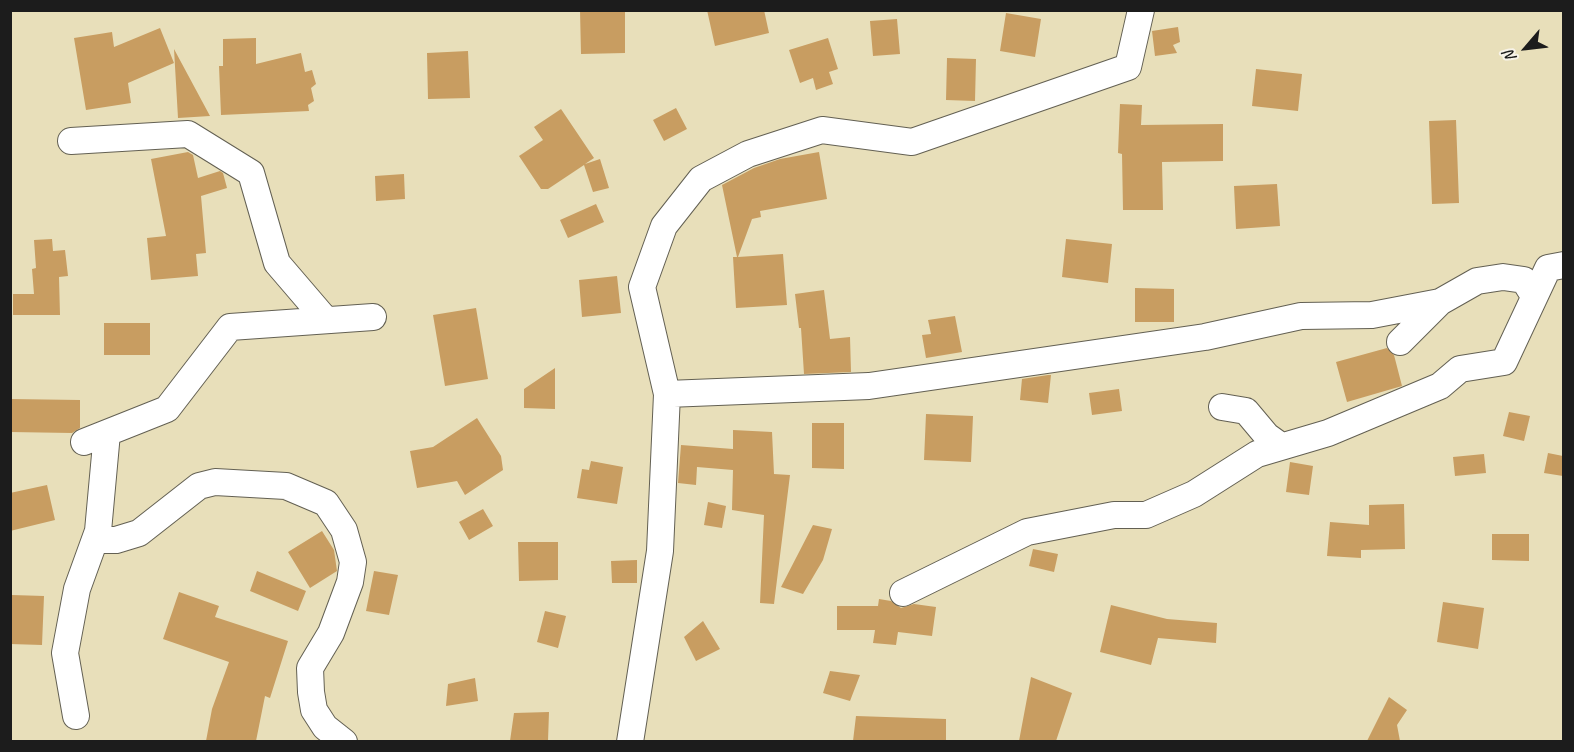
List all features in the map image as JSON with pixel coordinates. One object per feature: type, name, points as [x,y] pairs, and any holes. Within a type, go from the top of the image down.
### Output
[{"type":"street","points":[[630,741],[660,551],[667,394],[642,288],[664,226],[701,179],[748,154],[822,130],[912,142],[1128,67],[1141,10]]},
{"type":"street","points":[[71,141],[188,134],[251,173],[277,262],[325,319]]},
{"type":"street","points":[[903,593],[1027,532],[1083,520],[1146,515],[1194,494],[1257,454],[1328,434],[1440,387],[1460,369],[1504,362],[1548,268],[1563,265]]},
{"type":"street","points":[[1400,342],[1440,302],[1477,281],[1503,277],[1524,280],[1534,296]]},
{"type":"street","points":[[667,394],[869,386],[1205,337],[1301,316],[1372,315],[1440,302]]},
{"type":"street","points":[[76,716],[65,653],[77,589],[99,520],[96,438],[167,410],[230,327],[373,316]]},
{"type":"street","points":[[1222,406],[1246,411],[1267,436],[1281,446]]},
{"type":"street","points":[[94,540],[116,540],[139,533],[199,486],[214,482],[286,486],[326,503],[344,530],[353,562],[350,582],[330,633],[310,668],[311,692],[314,710],[325,727],[344,741]]},
{"type":"building","points":[[580,10],[625,10],[625,53],[581,54]]},
{"type":"building","points":[[707,10],[764,10],[769,33],[715,46]]},
{"type":"building","points":[[1006,13],[1041,19],[1035,57],[1000,51]]},
{"type":"building","points":[[897,19],[900,54],[873,56],[870,21]]},
{"type":"building","points":[[1178,27],[1180,42],[1173,45],[1177,53],[1155,56],[1152,31]]},
{"type":"building","points":[[160,28],[174,63],[128,83],[131,103],[86,110],[74,38],[112,32],[114,47]]},
{"type":"building","points":[[256,38],[256,64],[301,53],[305,72],[312,70],[316,84],[311,88],[314,101],[308,105],[309,111],[221,115],[219,66],[223,66],[223,39]]},
{"type":"building","points":[[828,38],[838,69],[829,72],[833,84],[816,90],[813,78],[800,83],[789,50]]},
{"type":"building","points":[[174,49],[210,116],[178,118]]},
{"type":"building","points":[[468,51],[470,98],[428,99],[427,53]]},
{"type":"building","points":[[947,58],[976,59],[975,101],[946,100]]},
{"type":"building","points":[[1256,69],[1302,74],[1298,111],[1252,106]]},
{"type":"building","points":[[1120,104],[1142,105],[1141,125],[1223,124],[1223,161],[1162,162],[1163,210],[1123,210],[1122,154],[1118,153]]},
{"type":"building","points":[[676,108],[687,129],[664,141],[653,120]]},
{"type":"building","points":[[561,109],[594,158],[585,164],[600,159],[609,188],[593,192],[584,165],[548,189],[541,189],[519,156],[543,140],[534,127]]},
{"type":"building","points":[[1456,120],[1459,203],[1432,204],[1429,121]]},
{"type":"building","points":[[188,152],[193,155],[198,178],[220,171],[223,173],[227,188],[201,196],[206,253],[196,254],[198,276],[151,280],[147,238],[166,236],[151,159]]},
{"type":"building","points":[[819,152],[827,199],[760,211],[761,217],[752,219],[738,257],[783,254],[787,305],[736,308],[733,257],[737,257],[722,185],[754,168],[780,159]]},
{"type":"building","points":[[404,174],[405,199],[376,201],[375,176]]},
{"type":"building","points":[[1277,184],[1280,226],[1236,229],[1234,186]]},
{"type":"building","points":[[596,204],[604,222],[568,238],[560,220]]},
{"type":"building","points":[[52,239],[53,251],[65,250],[68,276],[59,277],[60,315],[13,315],[13,294],[34,294],[32,269],[36,268],[34,240]]},
{"type":"building","points":[[1066,239],[1112,244],[1108,283],[1062,277]]},
{"type":"building","points":[[617,276],[621,313],[582,317],[579,280]]},
{"type":"building","points":[[1135,288],[1174,289],[1174,322],[1135,322]]},
{"type":"building","points":[[824,290],[830,339],[850,337],[851,372],[804,374],[801,328],[799,328],[795,294]]},
{"type":"building","points":[[476,308],[488,379],[445,386],[433,315]]},
{"type":"building","points":[[955,316],[962,352],[926,358],[922,335],[931,334],[928,320]]},
{"type":"building","points":[[104,323],[150,323],[150,355],[104,355]]},
{"type":"building","points":[[1387,348],[1394,355],[1402,386],[1347,402],[1336,362]]},
{"type":"building","points":[[555,368],[555,409],[524,408],[524,389]]},
{"type":"building","points":[[1051,375],[1048,403],[1020,400],[1022,379]]},
{"type":"building","points":[[1119,389],[1122,411],[1092,415],[1089,393]]},
{"type":"building","points":[[10,399],[80,400],[80,428],[72,433],[10,432]]},
{"type":"building","points":[[1509,412],[1530,416],[1524,441],[1503,436]]},
{"type":"building","points":[[926,414],[973,416],[971,462],[924,460]]},
{"type":"building","points":[[477,418],[501,456],[503,470],[465,495],[457,481],[417,488],[410,451],[433,447]]},
{"type":"building","points":[[812,423],[844,423],[844,469],[812,468]]},
{"type":"building","points":[[733,430],[772,432],[774,474],[790,475],[774,604],[760,603],[764,515],[732,510],[733,470],[697,467],[696,485],[678,483],[681,445],[733,449]]},
{"type":"building","points":[[1548,453],[1563,456],[1563,476],[1544,473]]},
{"type":"building","points":[[1484,454],[1486,473],[1455,476],[1453,457]]},
{"type":"building","points":[[591,461],[623,467],[617,504],[577,498],[582,469],[589,470]]},
{"type":"building","points":[[1290,462],[1313,466],[1309,495],[1286,492]]},
{"type":"building","points":[[47,485],[55,520],[10,531],[10,493]]},
{"type":"building","points":[[708,502],[726,506],[722,528],[704,525]]},
{"type":"building","points":[[1404,504],[1405,549],[1361,550],[1361,558],[1327,556],[1330,522],[1369,525],[1369,505]]},
{"type":"building","points":[[483,509],[493,526],[469,540],[459,522]]},
{"type":"building","points":[[813,525],[832,529],[823,560],[803,594],[781,587]]},
{"type":"building","points":[[322,531],[334,550],[337,571],[310,588],[288,552]]},
{"type":"building","points":[[1492,534],[1529,534],[1529,561],[1492,560]]},
{"type":"building","points":[[518,542],[558,542],[558,580],[519,581]]},
{"type":"building","points":[[1033,549],[1058,554],[1054,572],[1029,566]]},
{"type":"building","points":[[637,560],[637,583],[612,583],[611,561]]},
{"type":"building","points":[[257,571],[306,591],[298,611],[250,591]]},
{"type":"building","points":[[374,571],[398,575],[389,615],[366,611]]},
{"type":"building","points":[[179,592],[219,606],[215,617],[288,641],[270,698],[265,696],[256,741],[206,741],[212,709],[229,662],[163,639]]},
{"type":"building","points":[[12,595],[44,596],[42,645],[10,644]]},
{"type":"building","points":[[879,599],[891,601],[901,608],[914,604],[936,607],[932,636],[898,632],[896,645],[873,643],[875,630],[837,630],[837,606],[878,606]]},
{"type":"building","points":[[1443,602],[1484,608],[1478,649],[1437,642]]},
{"type":"building","points":[[1111,605],[1167,619],[1217,623],[1216,643],[1158,638],[1151,665],[1100,652]]},
{"type":"building","points":[[545,611],[566,616],[558,648],[537,642]]},
{"type":"building","points":[[703,621],[720,649],[696,661],[684,637]]},
{"type":"building","points":[[830,671],[860,675],[850,701],[823,693]]},
{"type":"building","points":[[1031,677],[1072,693],[1056,741],[1019,741]]},
{"type":"building","points":[[475,678],[478,701],[446,706],[448,684]]},
{"type":"building","points":[[1389,697],[1407,710],[1397,725],[1400,741],[1367,741]]},
{"type":"building","points":[[549,712],[548,741],[510,741],[514,713]]},
{"type":"building","points":[[856,716],[946,719],[946,741],[853,741]]}]
